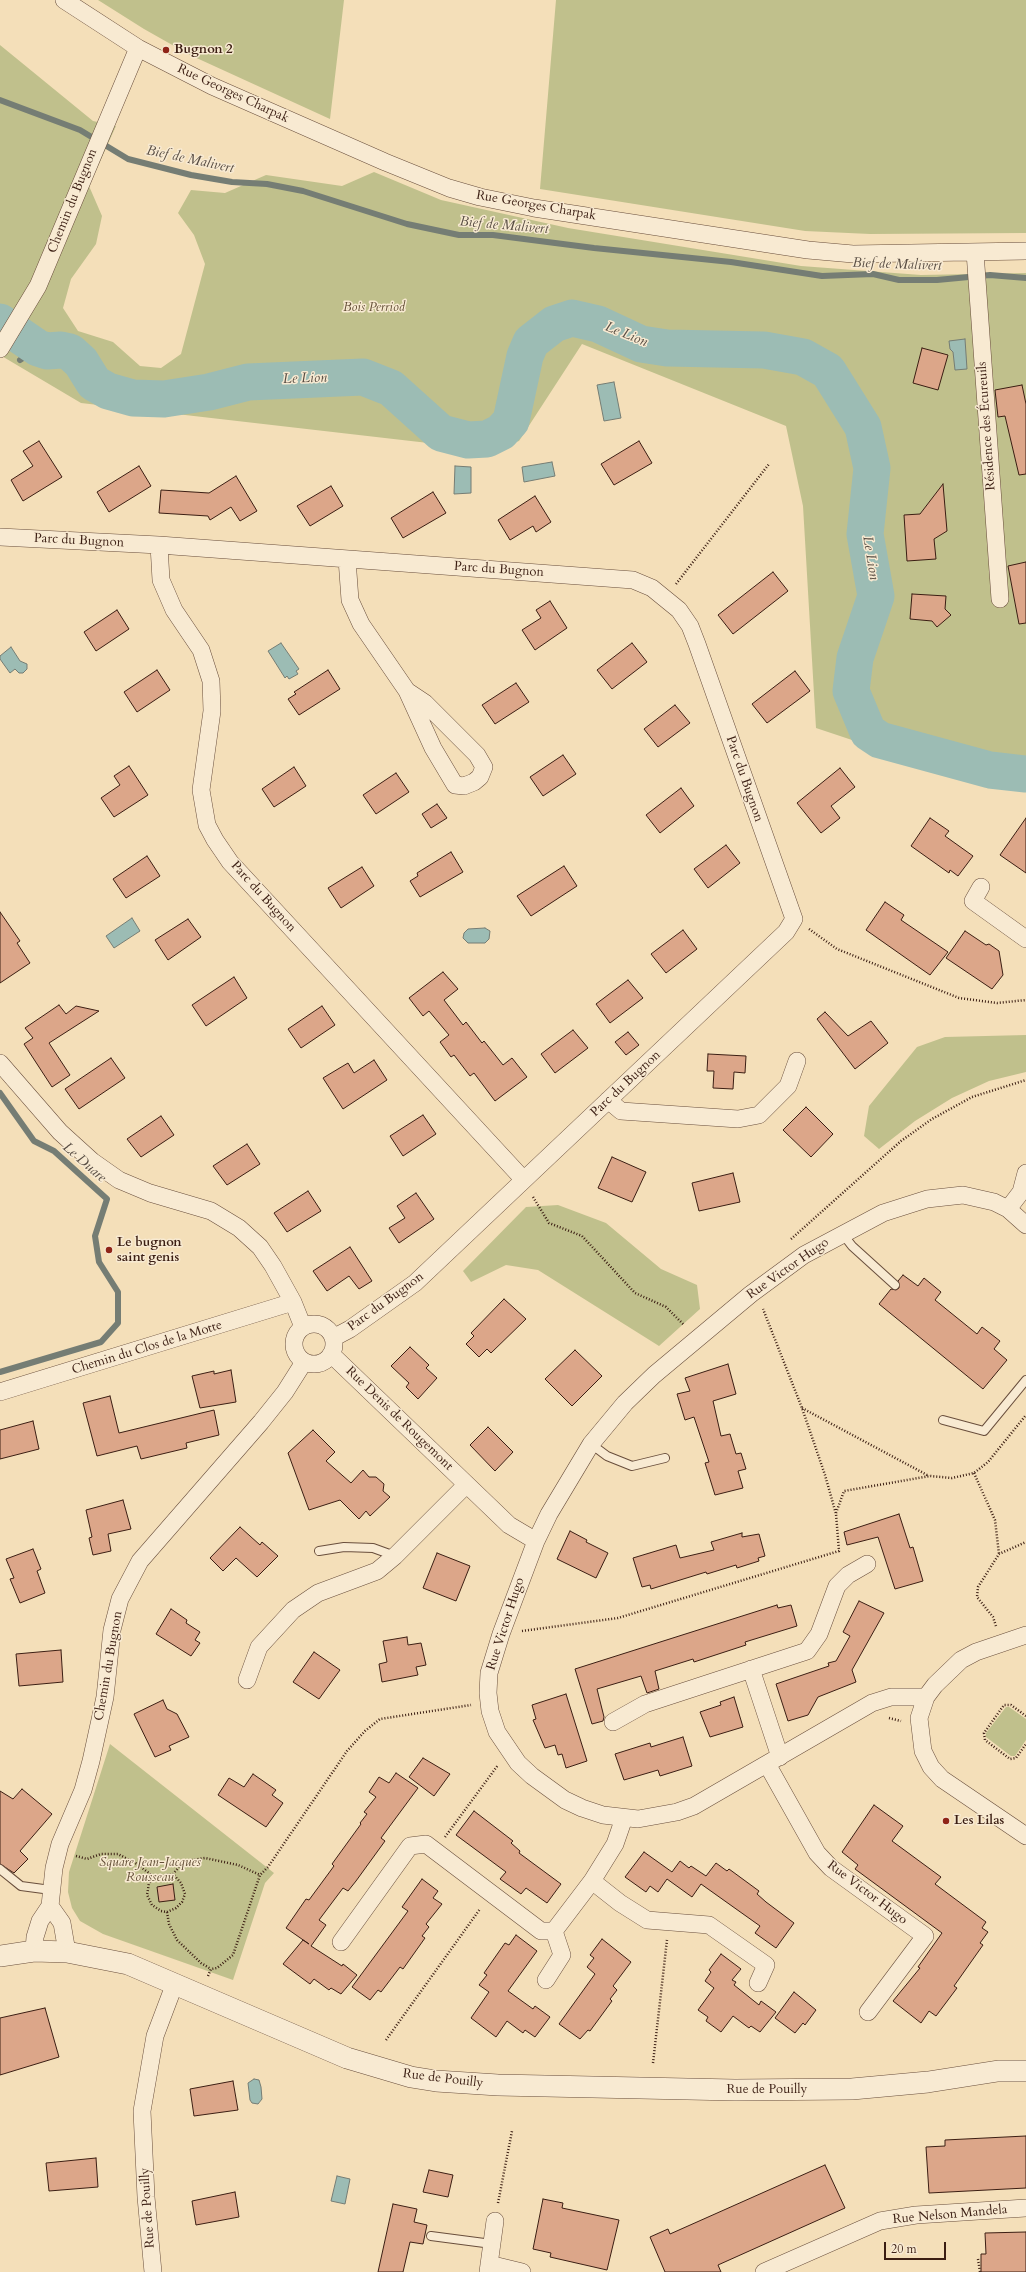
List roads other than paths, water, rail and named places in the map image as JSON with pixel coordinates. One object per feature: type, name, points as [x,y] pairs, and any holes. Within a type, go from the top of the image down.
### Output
[{"type":"street","name":"Rue Georges Charpak","points":[[64,0],[138,48],[212,86],[301,126],[449,188],[480,197],[534,208],[808,250],[976,268],[1026,252]]},
{"type":"street","name":"Chemin du Bugnon","points":[[0,349],[38,286],[92,154],[138,48]]},
{"type":"street","name":"Résidence des Écureuils","points":[[976,268],[1000,599]]},
{"type":"street","name":"Parc du Bugnon","points":[[0,537],[347,558],[633,580],[652,588],[666,597],[682,615],[697,644],[794,919],[780,937],[415,1283],[356,1325],[332,1346]]},
{"type":"street","name":"Parc du Bugnon","points":[[159,546],[161,580],[174,610],[201,650],[211,681],[212,711],[201,790],[207,825],[215,840],[230,862],[523,1179]]},
{"type":"street","points":[[347,558],[350,600],[361,624],[407,691],[433,748],[455,785],[464,786],[474,782],[480,777],[484,767],[477,755],[425,703],[407,691]]},
{"type":"street","points":[[981,887],[973,901],[1026,939]]},
{"type":"street","points":[[608,1100],[621,1111],[738,1119],[758,1116],[788,1086],[797,1061]]},
{"type":"street","points":[[0,1063],[60,1132],[92,1161],[125,1182],[150,1193],[211,1211],[239,1228],[260,1247],[273,1266],[293,1302],[303,1327]]},
{"type":"street","points":[[1008,1209],[1021,1192],[1026,1173]]},
{"type":"street","name":"Rue Victor Hugo","points":[[926,1697],[891,1697],[872,1703],[713,1796],[677,1812],[638,1819],[604,1815],[565,1800],[532,1776],[506,1747],[490,1711],[488,1692],[489,1673],[501,1634],[536,1541],[570,1478],[591,1444],[625,1403],[654,1375],[751,1294],[804,1255],[842,1233],[883,1213],[909,1204],[946,1196],[977,1196],[1008,1209],[1026,1225]]},
{"type":"street","name":"Chemin du Clos de la Motte","points":[[0,1392],[293,1302]]},
{"type":"street","points":[[311,1324],[321,1325],[328,1330],[332,1346],[324,1362],[314,1365],[304,1362],[296,1355],[294,1345],[296,1335],[303,1327],[311,1324]]},
{"type":"street","name":"Rue Denis de Rougemont","points":[[332,1346],[466,1485],[509,1525],[536,1541]]},
{"type":"street","name":"Chemin du Bugnon","points":[[34,1951],[35,1937],[50,1898],[60,1844],[83,1790],[91,1761],[105,1697],[112,1630],[120,1599],[140,1561],[261,1422],[285,1392],[304,1362]]},
{"type":"street","points":[[247,1680],[259,1647],[293,1610],[318,1593],[377,1571],[395,1556],[466,1485]]},
{"type":"street","points":[[613,1722],[645,1704],[807,1651],[819,1634],[837,1586],[848,1575],[867,1564]]},
{"type":"street","points":[[1024,1831],[942,1779],[931,1767],[923,1751],[919,1718],[926,1697],[935,1685],[961,1660],[1001,1643],[1026,1635]]},
{"type":"street","name":"Rue Victor Hugo","points":[[751,1669],[773,1761],[817,1853],[831,1868],[924,1936],[868,2012]]},
{"type":"street","points":[[341,1942],[410,1846],[426,1844],[541,1931],[554,1930],[592,1881],[615,1844],[624,1818]]},
{"type":"street","points":[[592,1881],[620,1903],[646,1920],[709,1925],[766,1965],[758,1983]]},
{"type":"street","points":[[50,1898],[62,1923],[67,1952]]},
{"type":"street","points":[[546,1980],[562,1955],[554,1930]]},
{"type":"street","points":[[0,1956],[34,1951],[67,1952],[128,1964],[175,1983]]},
{"type":"street","name":"Rue de Pouilly","points":[[153,2272],[146,2197],[142,2111],[155,2036],[164,2007],[175,1983],[347,2058],[411,2077],[436,2081],[522,2086],[727,2090],[852,2089],[928,2082],[998,2071],[1026,2071]]},
{"type":"street","name":"Rue de Pouilly","points":[[998,2071],[1026,2058]]},
{"type":"street","name":"Rue Nelson Mandela","points":[[764,2272],[880,2221],[916,2215],[1026,2208]]},
{"type":"street","points":[[495,2221],[488,2268],[522,2272]]},
{"type":"lane","points":[[842,1233],[852,1246],[895,1285]]},
{"type":"lane","points":[[943,1420],[984,1431],[1026,1380]]},
{"type":"lane","points":[[591,1444],[607,1456],[632,1466],[665,1458]]},
{"type":"lane","points":[[319,1551],[344,1547],[373,1548],[395,1556]]},
{"type":"lane","points":[[0,1869],[22,1886],[50,1898]]},
{"type":"lane","points":[[432,2236],[492,2244]]},
{"type":"water","points":[[965,339],[967,369],[955,370],[953,352],[950,349],[949,341]]},
{"type":"water","points":[[614,382],[621,418],[604,421],[597,385]]},
{"type":"water","points":[[552,462],[555,476],[524,482],[522,467]]},
{"type":"water","points":[[455,466],[471,467],[471,493],[454,494]]},
{"type":"water","points":[[281,643],[299,669],[296,671],[298,674],[289,679],[287,676],[285,678],[268,651]]},
{"type":"water","points":[[11,647],[20,661],[27,664],[27,669],[23,673],[19,673],[15,669],[10,673],[0,659],[0,656]]},
{"type":"water","points":[[132,918],[140,931],[114,948],[106,936]]},
{"type":"water","points":[[485,928],[490,931],[489,939],[485,943],[468,943],[463,938],[464,933],[468,929]]},
{"type":"water","points":[[254,2079],[259,2080],[261,2087],[262,2099],[258,2104],[252,2103],[250,2100],[248,2083]]},
{"type":"water","points":[[337,2176],[350,2179],[345,2204],[331,2201]]},
{"type":"waterway","name":"Bief de Malivert","points":[[0,100],[80,130],[128,159],[191,175],[232,182],[267,184],[303,191],[407,224],[459,235],[493,235],[594,248],[731,262],[822,276],[873,274],[899,280],[937,280],[990,275],[1026,278]]},
{"type":"waterway","name":"Le Lion","points":[[0,322],[38,348],[47,351],[61,350],[70,352],[81,362],[94,383],[108,391],[133,398],[164,399],[209,392],[248,382],[363,377],[391,388],[441,433],[468,440],[487,439],[501,432],[511,421],[525,356],[531,342],[554,324],[572,318],[598,324],[641,344],[667,348],[764,350],[803,357],[828,371],[863,427],[872,468],[865,534],[876,596],[855,658],[851,691],[868,732],[880,740],[990,770],[1026,774]]},
{"type":"waterway","points":[[20,360],[38,348]]},
{"type":"waterway","name":"Le Duare","points":[[0,1093],[34,1141],[54,1151],[107,1199],[95,1236],[99,1262],[118,1292],[118,1323],[101,1342],[0,1372]]},
{"type":"place","name":"Bugnon 2","points":[[166,50]]},
{"type":"place","name":"Le bugnon saint genis","points":[[109,1250]]},
{"type":"place","name":"Les Lilas","points":[[946,1821]]},
{"type":"park label","name":"Bois Perriod","points":[[374,308]]},
{"type":"park label","name":"Square Jean-Jacques Rousseau","points":[[150,1870]]}]
